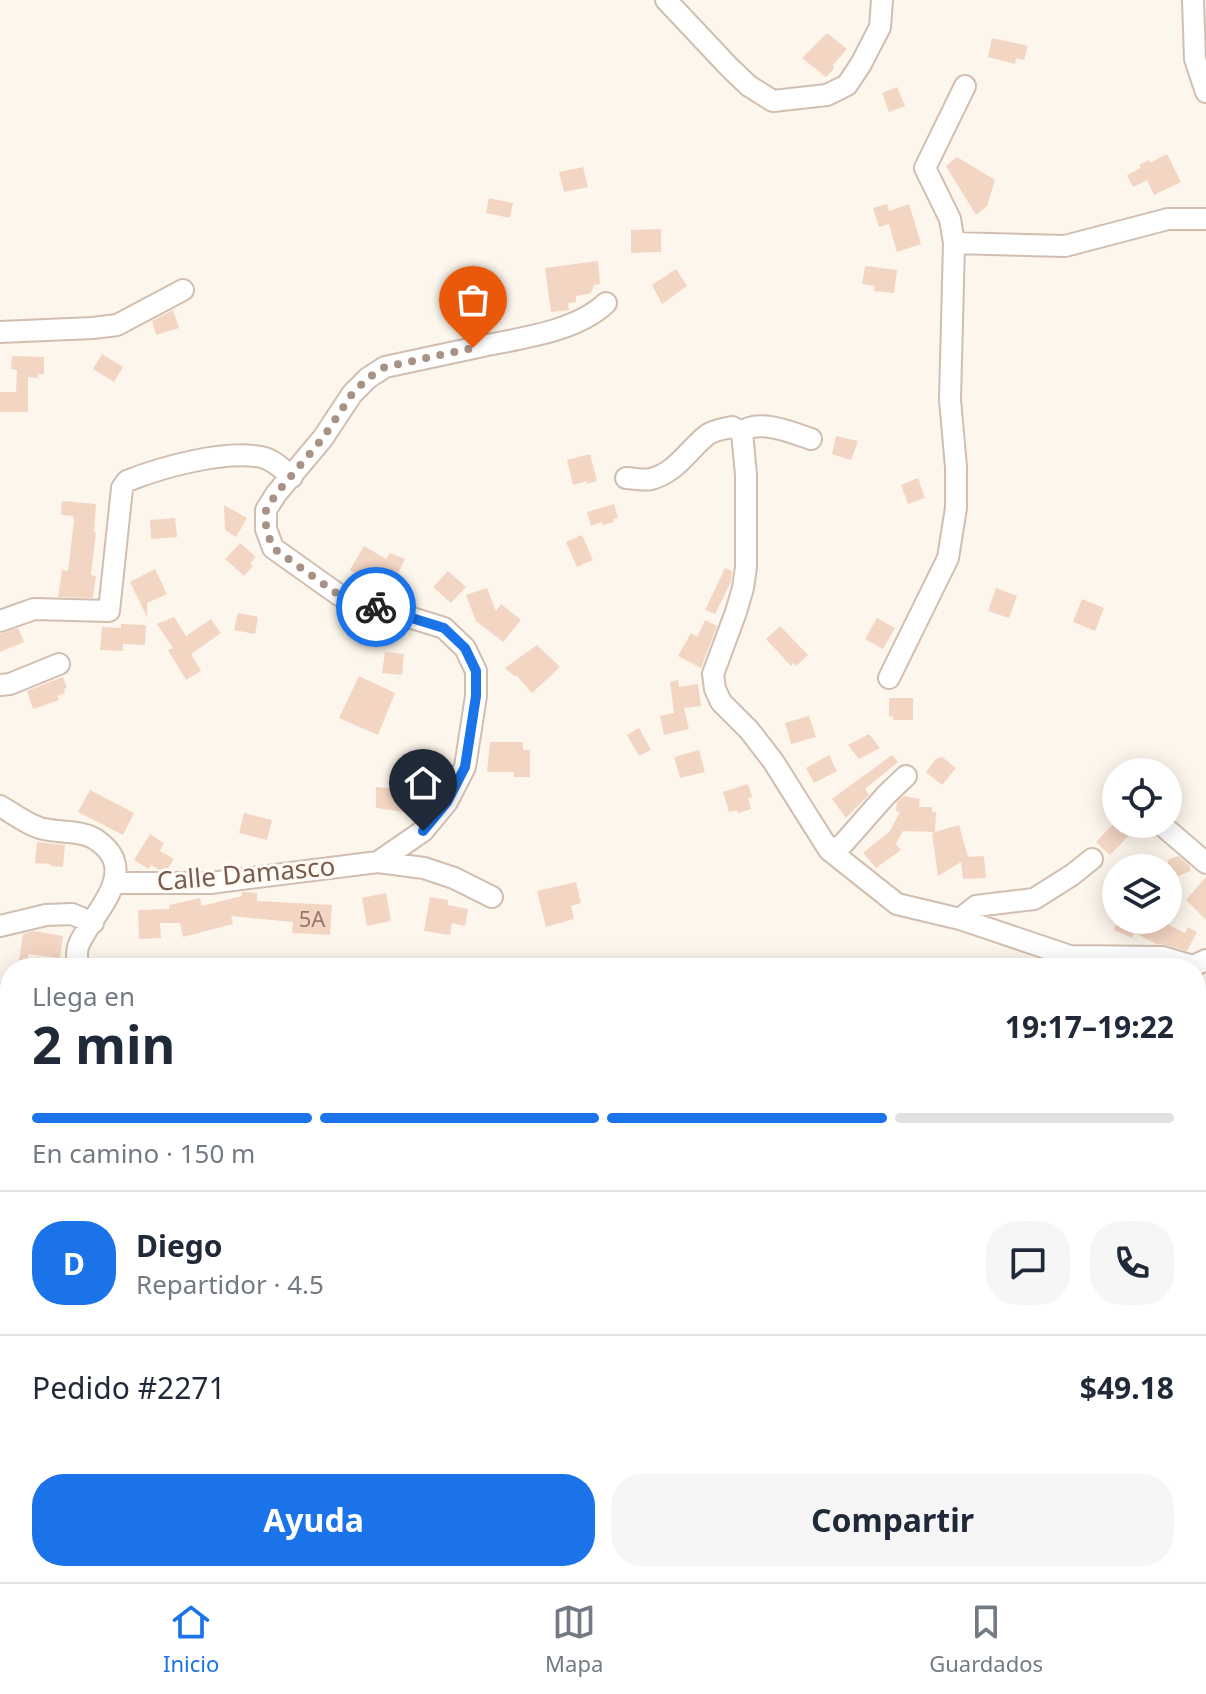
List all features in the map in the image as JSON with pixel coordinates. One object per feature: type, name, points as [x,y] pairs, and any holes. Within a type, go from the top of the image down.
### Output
[{"type":"street","points":[[666,0],[749,86],[773,101],[827,95],[847,85],[880,27],[882,0]]},
{"type":"street","points":[[1193,0],[1195,59],[1206,92]]},
{"type":"street","points":[[889,678],[948,558],[956,508],[950,400],[954,243],[950,219],[925,168],[965,86]]},
{"type":"street","points":[[954,243],[1065,246],[1168,219],[1206,219]]},
{"type":"street","points":[[0,332],[117,325],[183,290]]},
{"type":"street","name":"Calle Damasco","points":[[378,862],[423,831],[447,802],[465,767],[476,696],[476,671],[465,648],[444,628],[339,595],[273,548],[266,529],[266,510],[323,438],[352,394],[385,367],[532,336],[595,313],[606,303]]},
{"type":"street","points":[[742,432],[748,427],[760,426],[811,439]]},
{"type":"street","points":[[626,478],[648,480],[669,471],[709,434],[721,429],[732,427],[742,432]]},
{"type":"street","points":[[742,432],[746,475],[746,567],[736,612],[713,674],[715,689],[724,706],[749,730],[773,761],[829,850],[897,904],[960,919],[1070,956],[1166,958]]},
{"type":"street","points":[[0,621],[34,609],[109,611],[122,488],[127,481],[211,457],[260,457],[274,462],[292,477]]},
{"type":"street","points":[[0,685],[10,684],[59,664]]},
{"type":"street","points":[[829,850],[842,845],[906,776]]},
{"type":"street","points":[[0,806],[40,829],[92,836],[111,855],[116,869],[114,883],[77,946],[78,958]]},
{"type":"street","points":[[1177,838],[1206,863]]},
{"type":"street","points":[[960,919],[976,906],[1034,899],[1092,859]]},
{"type":"street","name":"Calle Damasco","points":[[114,883],[210,883],[378,862],[424,868],[454,878],[492,897]]},
{"type":"street","points":[[0,926],[46,915],[72,914],[93,923]]},
{"type":"building","points":[[827,33],[847,49],[826,77],[802,58]]},
{"type":"building","points":[[992,38],[1028,46],[1024,60],[1016,58],[1015,64],[988,57]]},
{"type":"building","points":[[897,87],[905,106],[889,112],[882,93]]},
{"type":"building","points":[[1167,154],[1181,182],[1154,195],[1147,180],[1133,187],[1127,175],[1141,168],[1139,165]]},
{"type":"building","points":[[957,157],[995,180],[987,206],[976,215],[946,166]]},
{"type":"building","points":[[583,167],[588,187],[564,192],[559,172]]},
{"type":"building","points":[[489,198],[513,203],[510,218],[486,213]]},
{"type":"building","points":[[887,204],[889,211],[909,204],[921,244],[897,252],[889,224],[879,227],[873,208]]},
{"type":"building","points":[[661,229],[661,252],[631,253],[631,230]]},
{"type":"building","points":[[598,261],[600,284],[594,285],[591,293],[576,296],[576,302],[568,303],[569,310],[551,312],[545,268]]},
{"type":"building","points":[[865,266],[897,270],[894,293],[874,291],[875,286],[862,284]]},
{"type":"building","points":[[676,269],[687,286],[662,304],[652,285]]},
{"type":"building","points":[[173,310],[179,328],[156,335],[152,321]]},
{"type":"building","points":[[102,354],[123,367],[114,382],[93,369]]},
{"type":"building","points":[[12,356],[44,357],[44,374],[38,374],[38,378],[28,377],[28,412],[0,412],[0,392],[16,392],[17,370],[11,369]]},
{"type":"building","points":[[836,436],[858,441],[851,460],[832,454]]},
{"type":"building","points":[[590,454],[597,481],[573,485],[567,460]]},
{"type":"building","points":[[918,478],[925,498],[908,504],[901,485]]},
{"type":"building","points":[[62,501],[96,504],[91,575],[96,576],[93,598],[58,597],[62,570],[68,571],[74,521],[73,516],[61,515]]},
{"type":"building","points":[[614,504],[618,518],[613,519],[614,522],[591,526],[587,512]]},
{"type":"building","points":[[224,505],[247,518],[236,537],[225,530]]},
{"type":"building","points":[[175,518],[177,537],[151,539],[150,520]]},
{"type":"building","points":[[582,535],[593,560],[577,567],[566,542]]},
{"type":"building","points":[[240,543],[256,557],[244,576],[225,559]]},
{"type":"building","points":[[364,546],[386,559],[390,553],[405,559],[394,581],[373,567],[365,579],[350,570]]},
{"type":"building","points":[[725,568],[732,571],[731,582],[715,614],[705,610]]},
{"type":"building","points":[[155,569],[167,594],[147,603],[147,617],[130,582]]},
{"type":"building","points":[[448,571],[466,587],[451,603],[433,587]]},
{"type":"building","points":[[487,588],[496,611],[501,604],[521,620],[503,642],[476,621],[466,595]]},
{"type":"building","points":[[996,588],[1017,596],[1009,618],[988,611]]},
{"type":"building","points":[[1082,599],[1104,608],[1095,631],[1073,622]]},
{"type":"building","points":[[238,613],[258,617],[255,634],[234,630]]},
{"type":"building","points":[[174,617],[186,636],[211,619],[221,633],[191,654],[201,671],[186,680],[168,650],[173,648],[157,624]]},
{"type":"building","points":[[877,618],[895,628],[883,649],[865,639]]},
{"type":"building","points":[[705,620],[717,626],[701,668],[678,656],[691,633],[697,637]]},
{"type":"building","points":[[121,624],[146,625],[145,645],[123,644],[123,651],[100,650],[102,627],[121,628]]},
{"type":"building","points":[[780,626],[808,655],[796,666],[794,663],[791,666],[766,639]]},
{"type":"building","points":[[18,628],[24,642],[0,652],[0,634]]},
{"type":"building","points":[[537,645],[560,667],[532,693],[505,668]]},
{"type":"building","points":[[385,652],[404,654],[402,675],[382,673]]},
{"type":"building","points":[[359,676],[395,693],[378,735],[339,718]]},
{"type":"building","points":[[63,677],[67,688],[64,689],[65,693],[57,696],[59,700],[33,709],[27,691]]},
{"type":"building","points":[[678,680],[679,687],[698,684],[701,706],[684,708],[689,729],[664,735],[660,716],[674,713],[670,682]]},
{"type":"building","points":[[889,698],[913,698],[913,720],[889,717]]},
{"type":"building","points":[[809,716],[816,737],[791,744],[785,723]]},
{"type":"building","points":[[639,728],[651,750],[639,756],[627,735]]},
{"type":"building","points":[[869,734],[880,748],[859,759],[848,745]]},
{"type":"building","points":[[490,742],[523,742],[523,750],[530,750],[530,777],[514,777],[514,772],[487,772]]},
{"type":"building","points":[[699,750],[705,772],[680,778],[674,757]]},
{"type":"building","points":[[829,755],[837,771],[814,783],[806,768]]},
{"type":"building","points":[[892,755],[898,762],[865,789],[869,795],[846,818],[832,799]]},
{"type":"building","points":[[942,757],[956,768],[942,785],[926,772],[936,759]]},
{"type":"building","points":[[748,784],[752,797],[748,798],[751,809],[729,812],[723,792]]},
{"type":"building","points":[[376,787],[405,790],[404,812],[376,808]]},
{"type":"building","points":[[90,790],[134,813],[123,835],[78,812]]},
{"type":"building","points":[[904,796],[920,799],[919,807],[932,807],[932,812],[936,812],[935,832],[903,831],[896,844],[901,850],[876,868],[863,853],[890,831],[900,812],[896,811],[897,802]]},
{"type":"building","points":[[244,813],[272,820],[267,840],[239,833]]},
{"type":"building","points":[[959,825],[968,857],[984,856],[986,878],[963,879],[961,862],[938,876],[932,833]]},
{"type":"building","points":[[150,834],[164,843],[160,851],[174,859],[167,870],[151,865],[149,869],[134,860]]},
{"type":"building","points":[[1102,836],[1126,838],[1111,854],[1096,842]]},
{"type":"building","points":[[37,842],[65,845],[63,867],[35,863]]},
{"type":"building","points":[[1182,859],[1189,865],[1191,871],[1182,875]]},
{"type":"building","points":[[1206,877],[1206,920],[1186,900]]},
{"type":"building","points":[[576,882],[581,903],[571,906],[574,919],[546,927],[537,891]]},
{"type":"building","points":[[242,892],[257,893],[257,901],[332,905],[330,935],[292,933],[293,922],[231,916],[233,924],[183,937],[180,923],[160,923],[161,938],[139,939],[138,910],[169,909],[169,905],[200,898],[202,906],[242,896]]},
{"type":"building","points":[[386,893],[391,921],[367,926],[362,898]]},
{"type":"building","points":[[430,897],[448,900],[448,905],[468,909],[465,926],[452,923],[450,935],[424,931]]},
{"type":"building","points":[[1188,927],[1197,932],[1187,951],[1156,944],[1138,934],[1182,934]]},
{"type":"building","points":[[34,931],[63,936],[60,958],[28,954],[29,958],[19,958],[23,934]]},
{"type":"way so far","points":[[376,607],[339,595],[273,548],[266,529],[266,510],[323,438],[352,394],[368,378],[385,367],[473,348]]},
{"type":"route","points":[[376,607],[444,628],[465,648],[476,671],[476,696],[465,767],[447,802],[423,831]]}]
